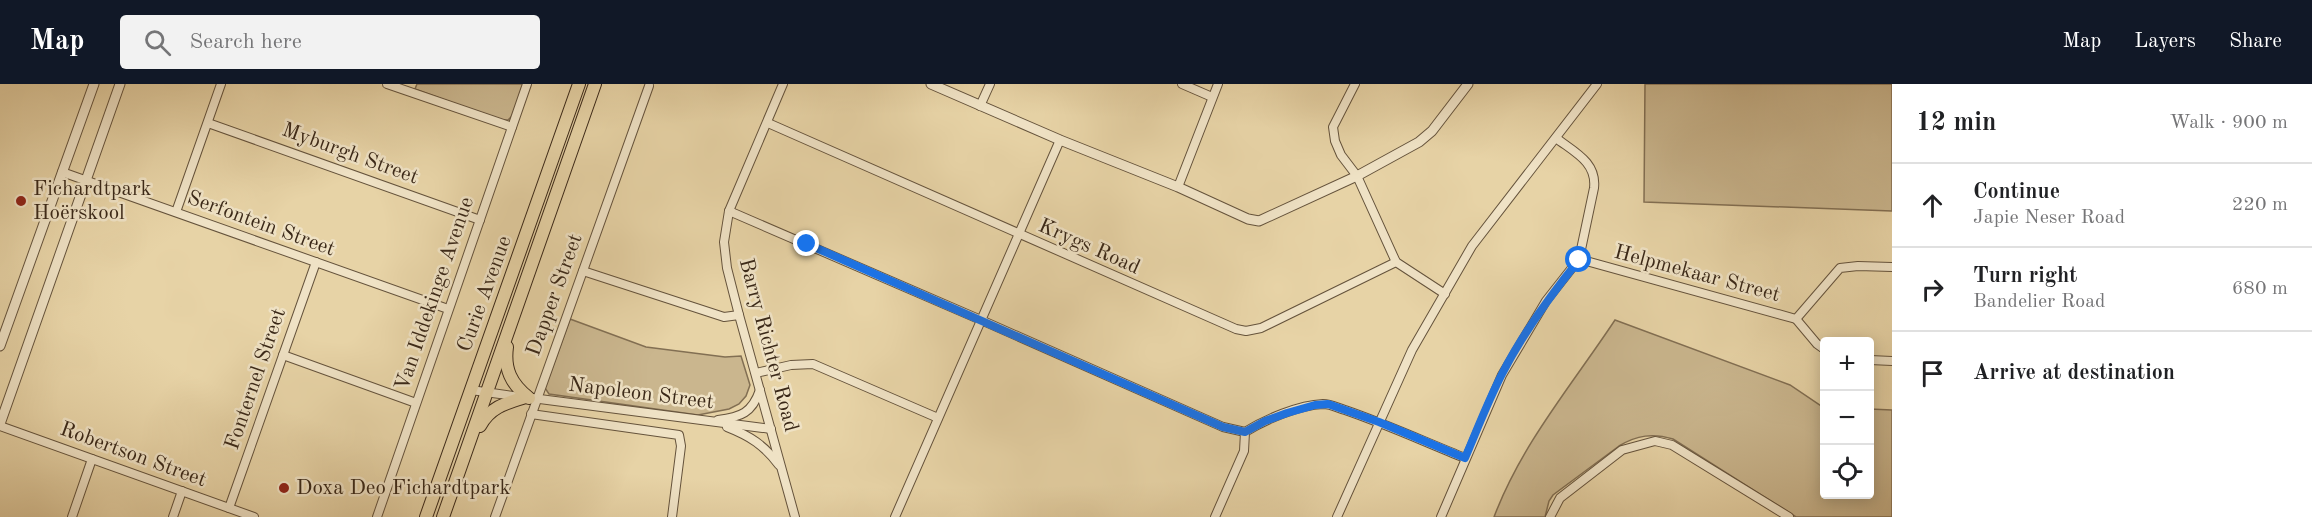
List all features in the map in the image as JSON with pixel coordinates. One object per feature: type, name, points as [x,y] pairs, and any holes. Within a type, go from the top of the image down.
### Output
[{"type":"main road","name":"Curie Avenue","points":[[426,517],[579,84]]},
{"type":"main road","name":"Curie Avenue","points":[[443,517],[595,84]]},
{"type":"main road","points":[[513,316],[506,349],[506,365],[514,384],[530,398]]},
{"type":"main road","points":[[462,462],[490,411],[502,405],[530,398]]},
{"type":"street","points":[[0,346],[94,84]]},
{"type":"street","points":[[0,425],[120,84]]},
{"type":"street","points":[[176,212],[221,84]]},
{"type":"street","points":[[387,84],[512,128]]},
{"type":"street","name":"Van Iddekinge Avenue","points":[[377,517],[528,84]]},
{"type":"street","name":"Barry Richter Road","points":[[783,84],[729,212],[725,227],[724,250],[739,315],[795,517]]},
{"type":"street","points":[[931,84],[1060,141],[1178,187],[1248,219],[1259,221],[1357,176],[1425,138],[1468,84]]},
{"type":"street","points":[[980,106],[990,84]]},
{"type":"street","points":[[1182,84],[1212,97]]},
{"type":"street","points":[[1178,187],[1218,84]]},
{"type":"street","points":[[1355,84],[1335,120],[1333,130],[1341,155],[1357,176],[1396,262],[1445,294]]},
{"type":"street","points":[[1337,517],[1412,350],[1472,246],[1597,84]]},
{"type":"street","name":"Dapper Street","points":[[495,517],[531,414],[530,398],[583,271],[649,86]]},
{"type":"street","name":"Myburgh Street","points":[[208,123],[480,220]]},
{"type":"street","name":"Krygs Road","points":[[768,123],[1236,329],[1246,331],[1268,325],[1396,262]]},
{"type":"street","points":[[1441,517],[1502,375],[1546,302],[1579,260],[1594,189],[1594,177],[1589,164],[1556,138]]},
{"type":"street","points":[[895,517],[1060,141]]},
{"type":"street","name":"Serfontein Street","points":[[62,172],[448,309]]},
{"type":"street","points":[[729,212],[1223,427],[1245,432],[1287,413],[1323,404],[1379,422],[1465,458]]},
{"type":"street","name":"Helpmekaar Street","points":[[1579,260],[1796,319],[1840,268],[1892,267]]},
{"type":"street","name":"Fonternel Street","points":[[229,508],[316,262]]},
{"type":"street","points":[[583,271],[724,317],[739,315]]},
{"type":"street","points":[[1796,319],[1820,346]]},
{"type":"street","points":[[283,355],[416,403]]},
{"type":"street","points":[[1874,360],[1892,361]]},
{"type":"street","points":[[756,373],[791,365],[813,364],[938,418]]},
{"type":"street","name":"Napoleon Street","points":[[471,390],[771,429]]},
{"type":"street","points":[[702,420],[720,420],[746,412],[755,404],[760,390]]},
{"type":"street","name":"Napoleon Street","points":[[531,414],[679,435],[681,446],[672,517]]},
{"type":"street","points":[[717,422],[746,434],[763,445],[782,469]]},
{"type":"street","name":"Robertson Street","points":[[0,425],[254,517]]},
{"type":"street","points":[[1215,517],[1244,452],[1245,432]]},
{"type":"street","points":[[1550,517],[1560,498],[1622,450],[1655,441],[1672,445],[1789,517]]},
{"type":"street","points":[[72,517],[92,459]]},
{"type":"street","points":[[173,517],[182,492]]},
{"type":"shaded area","points":[[417,84],[524,84],[512,116],[508,120],[499,120],[415,89]]},
{"type":"shaded area","points":[[1645,84],[1892,84],[1892,211],[1644,202]]},
{"type":"shaded area","points":[[570,319],[646,347],[725,357],[741,356],[750,385],[746,396],[739,404],[729,409],[698,415],[549,394],[545,388]]},
{"type":"shaded area","points":[[1615,320],[1790,385],[1820,405],[1820,499],[1874,499],[1874,409],[1892,410],[1892,517],[1796,517],[1673,439],[1652,436],[1632,439],[1619,446],[1553,495],[1545,517],[1494,517],[1519,464],[1549,415]]},
{"type":"place","name":"Fichardtpark Hoërskool","points":[[21,201]]},
{"type":"place","name":"Doxa Deo Fichardtpark","points":[[284,488]]},
{"type":"route","points":[[807,244],[1223,427],[1245,432],[1258,424],[1287,413],[1315,405],[1328,404],[1379,422],[1465,458],[1513,355],[1546,302],[1579,260]]}]
